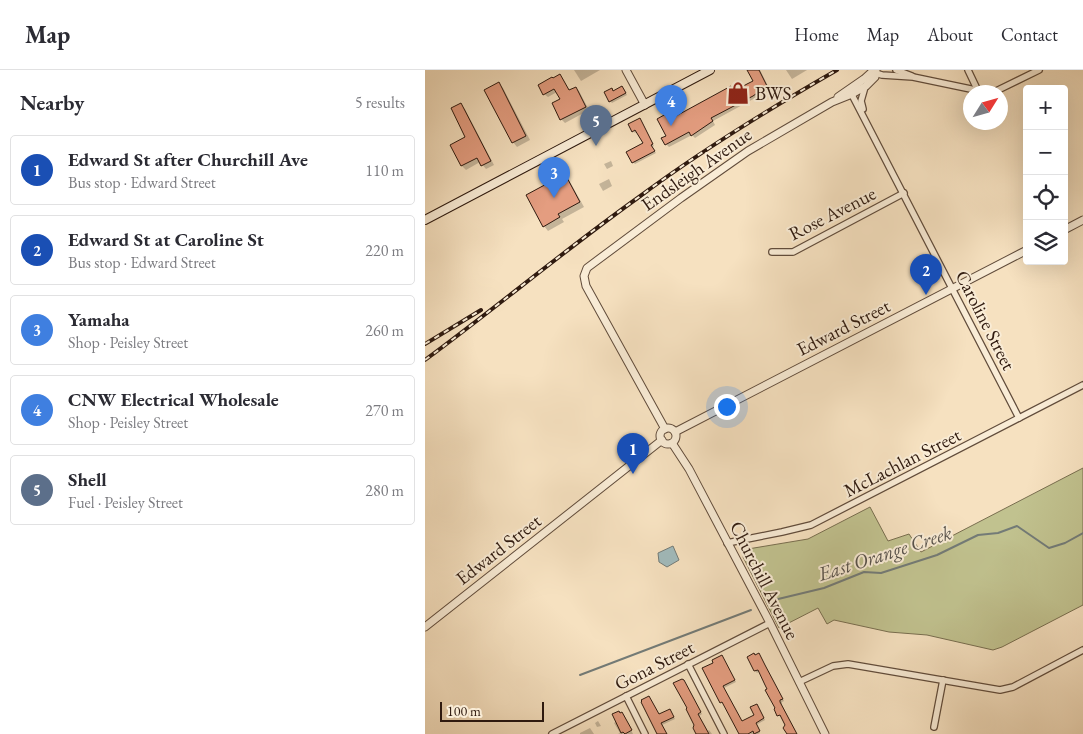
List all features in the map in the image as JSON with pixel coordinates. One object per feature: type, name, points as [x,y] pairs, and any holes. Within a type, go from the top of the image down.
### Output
[{"type":"main road","points":[[425,220],[710,70]]},
{"type":"street","points":[[627,70],[645,105]]},
{"type":"street","points":[[896,70],[913,77]]},
{"type":"street","points":[[968,70],[978,85]]},
{"type":"street","points":[[1008,85],[1039,70]]},
{"type":"street","points":[[875,72],[913,77],[963,88]]},
{"type":"street","name":"Endsleigh Avenue","points":[[851,91],[866,86],[875,72]]},
{"type":"street","name":"Endsleigh Avenue","points":[[665,429],[586,286],[584,281],[585,272],[590,265],[748,151],[851,91],[875,72]]},
{"type":"street","name":"Caroline Street","points":[[866,86],[861,101],[871,130]]},
{"type":"street","name":"Caroline Street","points":[[851,91],[1019,418]]},
{"type":"street","name":"Rose Avenue","points":[[772,252],[793,252],[904,193]]},
{"type":"street","points":[[1068,228],[1083,220]]},
{"type":"street","name":"Edward Street","points":[[675,432],[1023,252]]},
{"type":"street","name":"McLachlan Street","points":[[727,543],[811,525],[1083,385]]},
{"type":"street","points":[[665,429],[675,432],[675,439],[672,443],[665,443],[662,440],[661,435],[665,429]]},
{"type":"street","name":"Edward Street","points":[[425,627],[662,440]]},
{"type":"street","name":"Churchill Avenue","points":[[672,443],[689,469],[770,623],[825,734]]},
{"type":"street","name":"Gona Street","points":[[552,734],[565,731],[626,696],[770,623]]},
{"type":"street","points":[[799,682],[825,669],[843,664],[993,690],[1007,689],[1083,650]]},
{"type":"street","points":[[688,664],[724,734]]},
{"type":"street","points":[[933,727],[943,680]]},
{"type":"street","points":[[626,696],[645,734]]},
{"type":"green space","points":[[1083,468],[1083,605],[993,650],[927,635],[889,632],[834,620],[827,624],[818,608],[779,628],[743,557],[748,549],[808,539],[870,507],[888,541],[909,534],[921,552]]},
{"type":"water","points":[[673,546],[679,560],[667,567],[659,562],[658,553]]},
{"type":"building","points":[[747,70],[759,70],[767,86],[753,96],[711,118],[713,121],[691,136],[689,132],[665,145],[661,138],[666,136],[657,119],[673,110],[676,116],[731,86],[732,89],[736,86],[738,89],[753,81]]},
{"type":"building","points":[[560,74],[569,90],[576,87],[586,107],[560,120],[552,103],[560,99],[554,89],[543,95],[538,85]]},
{"type":"building","points":[[499,82],[526,136],[512,143],[484,90]]},
{"type":"building","points":[[622,86],[626,93],[609,102],[604,92],[612,88],[613,91]]},
{"type":"building","points":[[461,103],[491,161],[481,166],[477,158],[461,166],[450,145],[465,137],[451,108]]},
{"type":"building","points":[[640,118],[655,151],[632,163],[626,152],[643,143],[635,130],[632,132],[628,124]]},
{"type":"building","points":[[565,174],[580,202],[558,214],[560,217],[543,227],[526,195]]},
{"type":"building","points":[[754,653],[755,655],[759,653],[783,699],[780,702],[797,734],[787,734],[783,728],[785,725],[780,715],[777,716],[758,670],[754,671],[747,657]]},
{"type":"building","points":[[722,655],[735,680],[723,686],[742,721],[754,715],[750,707],[757,704],[764,718],[756,723],[760,731],[754,734],[753,731],[748,734],[739,734],[702,668],[713,663],[712,660]]},
{"type":"building","points":[[682,679],[701,712],[698,714],[709,734],[696,734],[693,728],[694,725],[687,708],[673,683]]},
{"type":"building","points":[[649,696],[659,714],[670,709],[674,717],[661,723],[667,734],[657,734],[641,702],[641,700]]},
{"type":"building","points":[[619,711],[620,713],[622,712],[632,730],[625,734],[621,733],[612,714]]},
{"type":"waterway","name":"East Orange Creek","points":[[774,600],[824,588],[864,572],[881,573],[937,555],[978,535],[998,533],[1017,526],[1049,548],[1065,543],[1083,533]]},
{"type":"waterway","name":"East Orange Creek","points":[[580,675],[751,610]]},
{"type":"railway","points":[[425,360],[585,237],[687,163],[837,70]]},
{"type":"railway","points":[[425,344],[481,310]]},
{"type":"place","name":"BWS","points":[[738,93]]},
{"type":"place","name":"CNW Electrical Wholesale","points":[[671,126]]},
{"type":"place","name":"Shell","points":[[596,146]]},
{"type":"place","name":"Yamaha","points":[[554,198]]},
{"type":"place","name":"Edward St at Caroline St","points":[[926,295]]},
{"type":"place","name":"Edward St after Churchill Ave","points":[[633,474]]}]
